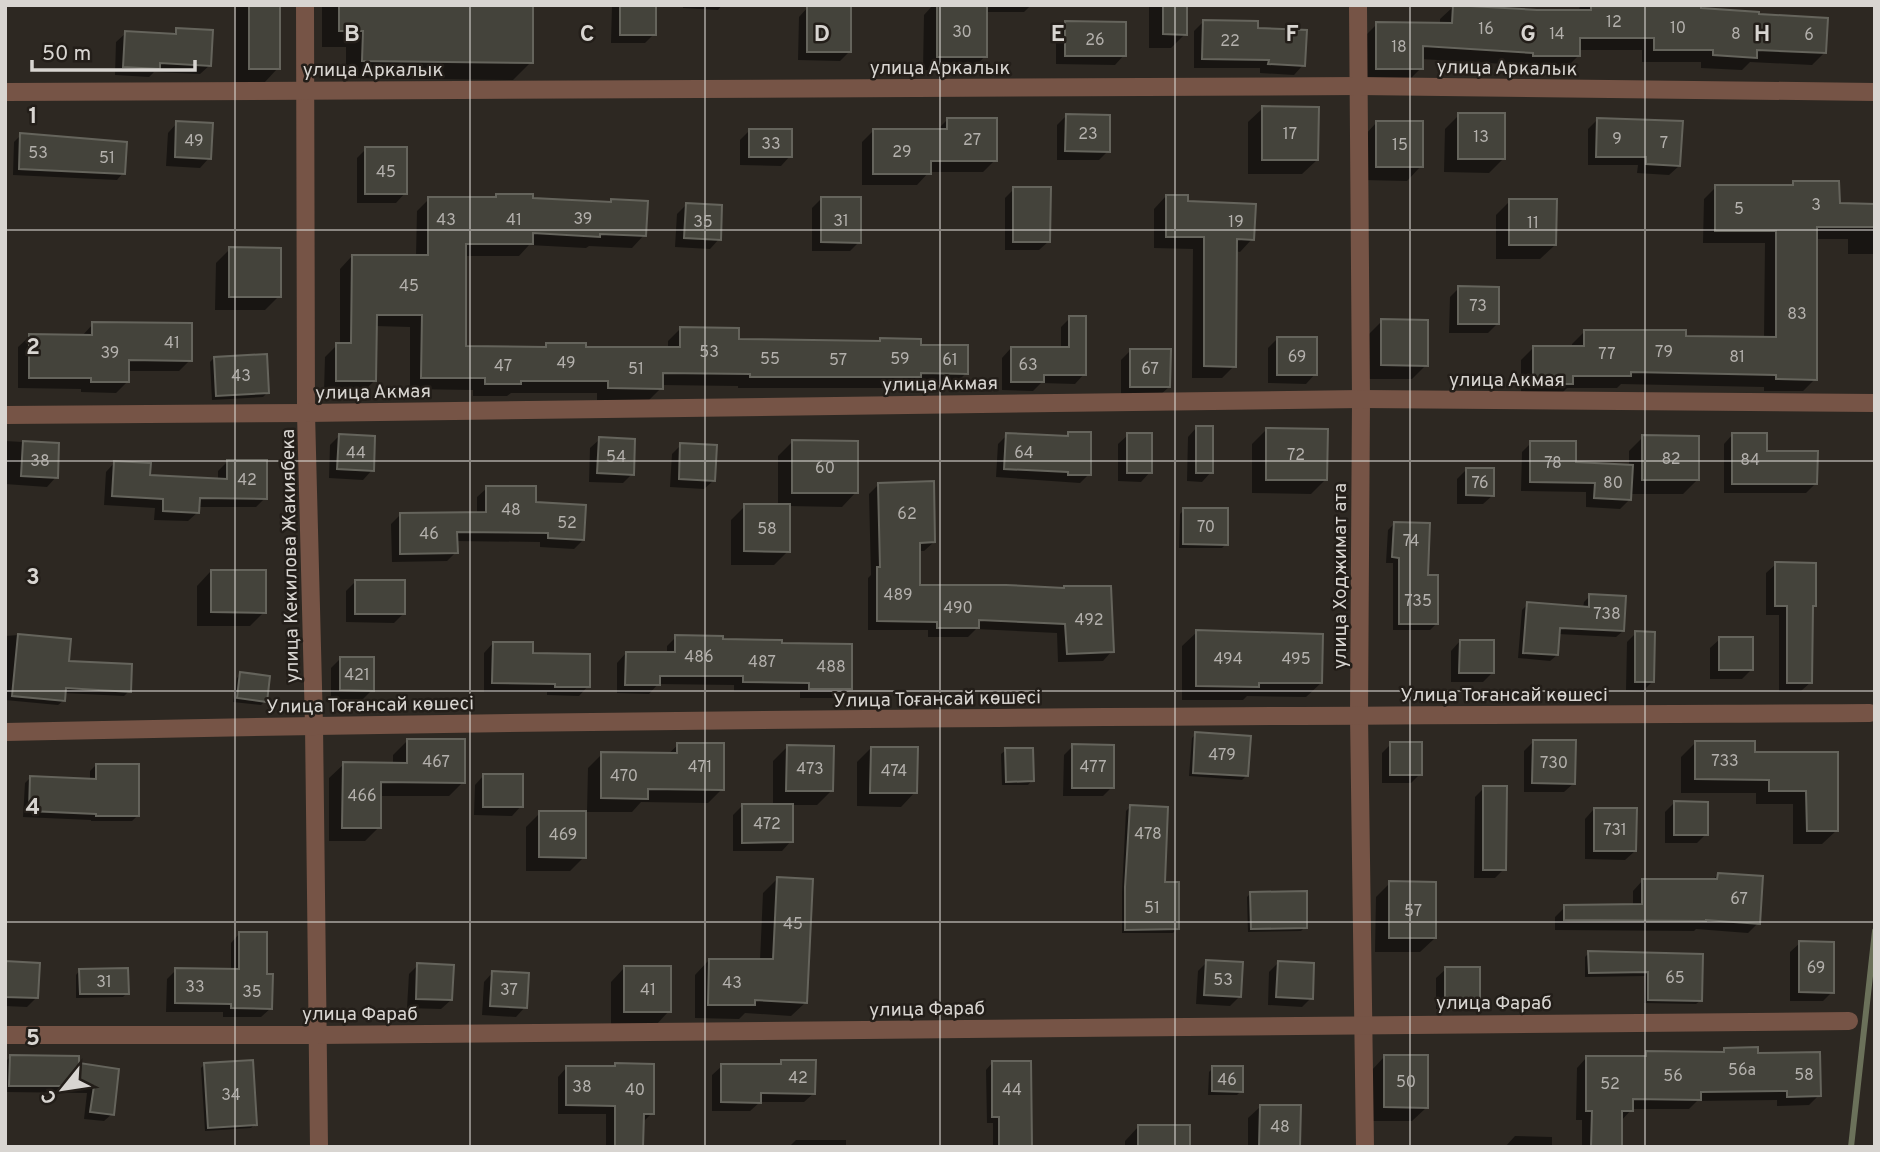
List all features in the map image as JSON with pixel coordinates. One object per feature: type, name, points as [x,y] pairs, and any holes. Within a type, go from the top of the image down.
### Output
[{"type":"street","name":"улица Кекилова Жакиябека","points":[[304,5],[306,413],[314,725],[319,1147]]},
{"type":"street","name":"улица Ходжимат ата","points":[[1357,5],[1361,399],[1359,715],[1365,1147]]},
{"type":"street","name":"улица Аркалык","points":[[5,92],[1359,86],[1875,92]]},
{"type":"street","name":"улица Акмая","points":[[5,415],[1361,399],[1875,403]]},
{"type":"street","name":"Улица Тоғансай көшесі","points":[[5,732],[314,725],[1870,713]]},
{"type":"street","name":"улица Фараб","points":[[5,1035],[318,1035],[1849,1021]]},
{"type":"building","points":[[249,5],[280,5],[280,69],[249,69]]},
{"type":"building","points":[[339,5],[533,5],[533,63],[362,61],[363,31],[339,31]]},
{"type":"building","points":[[620,5],[656,5],[656,35],[620,35]]},
{"type":"building","points":[[937,5],[987,5],[987,57],[937,57]]},
{"type":"building","points":[[1163,5],[1187,5],[1187,35],[1163,34]]},
{"type":"building","points":[[1453,5],[1591,10],[1591,5],[1701,5],[1701,8],[1759,14],[1828,18],[1826,53],[1757,50],[1757,58],[1713,55],[1713,50],[1654,50],[1654,38],[1580,38],[1580,56],[1533,56],[1533,53],[1423,46],[1423,69],[1376,69],[1376,22],[1452,23]]},
{"type":"building","points":[[807,6],[851,6],[851,52],[807,52]]},
{"type":"building","points":[[1203,20],[1258,21],[1258,28],[1307,30],[1305,66],[1268,64],[1269,60],[1202,59]]},
{"type":"building","points":[[1065,21],[1126,22],[1126,56],[1065,56]]},
{"type":"building","points":[[176,28],[213,30],[211,66],[160,63],[160,69],[123,67],[125,31],[176,34]]},
{"type":"building","points":[[1262,106],[1319,107],[1318,160],[1262,160]]},
{"type":"building","points":[[1458,113],[1505,113],[1505,159],[1458,159]]},
{"type":"building","points":[[1066,114],[1110,115],[1110,152],[1065,151]]},
{"type":"building","points":[[947,118],[997,118],[997,161],[931,161],[931,174],[873,174],[873,129],[947,129]]},
{"type":"building","points":[[1597,118],[1683,121],[1680,166],[1646,164],[1646,157],[1596,157]]},
{"type":"building","points":[[176,121],[213,123],[211,159],[175,157]]},
{"type":"building","points":[[1376,121],[1423,121],[1423,167],[1376,167]]},
{"type":"building","points":[[749,129],[792,129],[792,157],[749,157]]},
{"type":"building","points":[[20,133],[127,142],[125,174],[19,169]]},
{"type":"building","points":[[365,147],[407,147],[407,194],[365,194]]},
{"type":"building","points":[[1793,181],[1839,181],[1840,203],[1875,204],[1875,227],[1817,227],[1817,380],[1776,379],[1776,375],[1631,372],[1631,376],[1573,376],[1573,384],[1533,384],[1533,346],[1584,346],[1584,330],[1686,330],[1686,336],[1776,337],[1776,231],[1715,231],[1715,185],[1793,185]]},
{"type":"building","points":[[1013,187],[1051,187],[1050,242],[1013,242]]},
{"type":"building","points":[[496,194],[533,194],[533,198],[611,202],[611,199],[648,201],[646,236],[600,234],[600,237],[533,233],[533,244],[466,244],[466,346],[546,347],[546,343],[586,343],[586,347],[680,347],[680,327],[739,328],[739,339],[921,339],[921,345],[968,345],[968,374],[921,373],[921,377],[750,377],[750,374],[663,373],[663,389],[608,388],[608,381],[521,381],[521,384],[485,384],[485,378],[421,378],[422,315],[377,315],[376,381],[336,381],[336,343],[351,343],[352,255],[428,255],[428,197],[496,197]]},
{"type":"building","points":[[1166,195],[1188,195],[1188,201],[1256,204],[1254,240],[1237,239],[1236,367],[1204,366],[1204,237],[1166,237]]},
{"type":"building","points":[[821,197],[861,197],[861,243],[821,242]]},
{"type":"building","points":[[1509,199],[1557,199],[1556,245],[1509,245]]},
{"type":"building","points":[[686,203],[722,205],[721,240],[684,238]]},
{"type":"building","points":[[229,247],[281,248],[281,297],[229,297]]},
{"type":"building","points":[[1458,286],[1499,287],[1499,324],[1458,324]]},
{"type":"building","points":[[1069,316],[1086,316],[1086,375],[1044,375],[1044,382],[1011,382],[1011,347],[1069,347]]},
{"type":"building","points":[[1381,319],[1428,320],[1428,366],[1381,365]]},
{"type":"building","points":[[92,322],[192,323],[192,361],[129,360],[129,382],[91,382],[91,378],[29,378],[29,334],[92,335]]},
{"type":"building","points":[[1277,337],[1317,337],[1317,375],[1277,375]]},
{"type":"building","points":[[1130,349],[1171,349],[1170,387],[1130,387]]},
{"type":"building","points":[[267,354],[269,393],[216,396],[214,357]]},
{"type":"building","points":[[1196,426],[1213,426],[1213,473],[1196,473]]},
{"type":"building","points":[[1266,428],[1328,429],[1327,480],[1266,480]]},
{"type":"building","points":[[1068,432],[1091,432],[1091,475],[1004,469],[1006,433],[1068,436]]},
{"type":"building","points":[[1127,433],[1152,433],[1152,473],[1127,473]]},
{"type":"building","points":[[1732,433],[1767,433],[1767,451],[1818,451],[1817,484],[1732,484]]},
{"type":"building","points":[[339,434],[375,436],[374,471],[337,469]]},
{"type":"building","points":[[1642,435],[1699,436],[1699,480],[1642,480]]},
{"type":"building","points":[[599,437],[635,439],[634,475],[597,473]]},
{"type":"building","points":[[792,440],[858,441],[858,493],[792,493]]},
{"type":"building","points":[[23,441],[59,443],[58,478],[21,476]]},
{"type":"building","points":[[1530,441],[1576,441],[1576,462],[1633,465],[1631,500],[1594,498],[1595,483],[1530,482]]},
{"type":"building","points":[[680,443],[717,445],[715,481],[679,479]]},
{"type":"building","points":[[227,460],[267,460],[267,499],[200,498],[199,513],[163,511],[163,499],[112,496],[114,461],[151,463],[150,475],[227,479]]},
{"type":"building","points":[[1466,468],[1494,468],[1494,496],[1466,495]]},
{"type":"building","points":[[934,481],[935,542],[920,543],[920,585],[1064,588],[1111,586],[1114,652],[1067,654],[1065,624],[979,620],[979,628],[937,628],[937,622],[877,621],[877,567],[880,567],[878,483]]},
{"type":"building","points":[[486,486],[536,486],[536,502],[586,505],[584,540],[548,538],[548,533],[457,532],[458,553],[400,554],[400,513],[486,512]]},
{"type":"building","points":[[744,504],[790,504],[790,552],[744,551]]},
{"type":"building","points":[[1183,508],[1228,508],[1228,545],[1183,544]]},
{"type":"building","points":[[1394,522],[1430,523],[1428,575],[1438,575],[1438,624],[1399,624],[1399,558],[1392,557]]},
{"type":"building","points":[[1775,562],[1816,563],[1812,683],[1787,683],[1787,606],[1775,606]]},
{"type":"building","points":[[211,570],[266,570],[266,613],[211,612]]},
{"type":"building","points":[[355,580],[405,580],[405,614],[355,614]]},
{"type":"building","points":[[1589,594],[1626,596],[1624,631],[1560,628],[1558,655],[1523,653],[1527,602],[1589,607]]},
{"type":"building","points":[[1196,630],[1323,634],[1322,683],[1259,683],[1259,687],[1196,686]]},
{"type":"building","points":[[1635,631],[1655,632],[1654,682],[1635,682]]},
{"type":"building","points":[[18,634],[71,639],[69,661],[132,664],[131,692],[66,688],[65,701],[12,696]]},
{"type":"building","points":[[675,635],[782,640],[782,643],[852,644],[852,689],[809,689],[809,683],[743,682],[743,676],[660,676],[660,685],[625,685],[626,652],[675,652]]},
{"type":"building","points":[[1719,637],[1753,637],[1753,670],[1719,670]]},
{"type":"building","points":[[1460,640],[1494,640],[1494,673],[1459,673]]},
{"type":"building","points":[[493,642],[533,642],[533,653],[590,654],[590,687],[492,683]]},
{"type":"building","points":[[340,657],[374,657],[374,691],[340,690]]},
{"type":"building","points":[[240,672],[270,676],[267,702],[237,698]]},
{"type":"building","points":[[1195,732],[1251,736],[1248,776],[1193,773]]},
{"type":"building","points":[[407,739],[465,739],[465,783],[381,782],[381,828],[342,828],[343,762],[407,763]]},
{"type":"building","points":[[1533,740],[1576,740],[1575,784],[1532,783]]},
{"type":"building","points":[[1695,741],[1755,741],[1755,752],[1838,752],[1838,831],[1807,831],[1806,791],[1769,791],[1769,780],[1695,779]]},
{"type":"building","points":[[1390,742],[1422,742],[1422,775],[1390,775]]},
{"type":"building","points":[[677,743],[724,743],[724,790],[648,789],[648,799],[601,798],[601,752],[677,753]]},
{"type":"building","points":[[1072,744],[1114,745],[1114,788],[1072,788]]},
{"type":"building","points":[[787,745],[834,746],[833,791],[786,791]]},
{"type":"building","points":[[871,747],[918,747],[917,793],[870,793]]},
{"type":"building","points":[[1005,748],[1033,748],[1034,781],[1006,782]]},
{"type":"building","points":[[96,764],[139,764],[139,816],[29,811],[30,776],[96,779]]},
{"type":"building","points":[[483,774],[523,774],[523,807],[483,807]]},
{"type":"building","points":[[1483,786],[1507,786],[1506,870],[1483,870]]},
{"type":"building","points":[[1674,801],[1708,802],[1708,835],[1674,835]]},
{"type":"building","points":[[742,804],[793,804],[793,842],[742,843]]},
{"type":"building","points":[[1130,805],[1168,807],[1165,882],[1179,882],[1179,929],[1125,930]]},
{"type":"building","points":[[1594,808],[1637,808],[1636,851],[1594,851]]},
{"type":"building","points":[[539,811],[586,811],[586,858],[539,857]]},
{"type":"building","points":[[1718,873],[1763,876],[1760,924],[1706,920],[1564,920],[1564,905],[1642,904],[1642,879],[1717,879]]},
{"type":"building","points":[[777,877],[813,879],[807,1003],[755,1000],[755,1005],[708,1005],[709,959],[773,959]]},
{"type":"building","points":[[1389,881],[1436,882],[1436,938],[1389,938]]},
{"type":"building","points":[[1307,891],[1307,928],[1251,929],[1250,892]]},
{"type":"building","points":[[239,932],[267,932],[267,974],[273,974],[272,1009],[231,1008],[231,1004],[175,1003],[175,968],[239,969]]},
{"type":"building","points":[[1799,941],[1834,942],[1834,993],[1799,992]]},
{"type":"building","points":[[1588,951],[1703,954],[1702,1001],[1648,1000],[1648,972],[1589,973]]},
{"type":"building","points":[[1206,960],[1243,962],[1241,997],[1204,995]]},
{"type":"building","points":[[5,961],[40,963],[38,998],[5,997]]},
{"type":"building","points":[[1278,961],[1314,963],[1313,999],[1276,997]]},
{"type":"building","points":[[417,963],[454,965],[452,1000],[416,999]]},
{"type":"building","points":[[624,966],[671,966],[671,1012],[624,1012]]},
{"type":"building","points":[[1445,967],[1480,967],[1480,1001],[1445,1001]]},
{"type":"building","points":[[128,968],[129,994],[80,994],[79,969]]},
{"type":"building","points":[[492,971],[529,973],[527,1008],[490,1006]]},
{"type":"building","points":[[1758,1047],[1758,1053],[1820,1052],[1821,1096],[1787,1097],[1787,1091],[1701,1092],[1701,1100],[1633,1099],[1633,1111],[1622,1111],[1622,1147],[1591,1147],[1592,1111],[1586,1111],[1586,1056],[1646,1056],[1646,1051],[1724,1052],[1724,1048]]},
{"type":"building","points":[[10,1055],[79,1056],[79,1063],[119,1069],[114,1115],[90,1112],[94,1086],[9,1086]]},
{"type":"building","points":[[1384,1055],[1428,1055],[1428,1108],[1384,1107]]},
{"type":"building","points":[[253,1060],[257,1125],[208,1128],[204,1063]]},
{"type":"building","points":[[781,1060],[816,1060],[815,1094],[761,1093],[761,1103],[721,1102],[721,1064],[781,1064]]},
{"type":"building","points":[[992,1061],[1031,1061],[1032,1147],[999,1147],[999,1117],[992,1117]]},
{"type":"building","points":[[615,1063],[654,1064],[654,1114],[644,1114],[643,1147],[615,1147],[615,1106],[566,1105],[566,1066],[615,1066]]},
{"type":"building","points":[[1212,1066],[1243,1066],[1243,1092],[1212,1091]]},
{"type":"building","points":[[1260,1105],[1301,1105],[1300,1147],[1259,1147]]},
{"type":"building","points":[[1138,1125],[1190,1125],[1190,1147],[1138,1147]]},
{"type":"waterway","points":[[1851,1147],[1875,931]]}]
